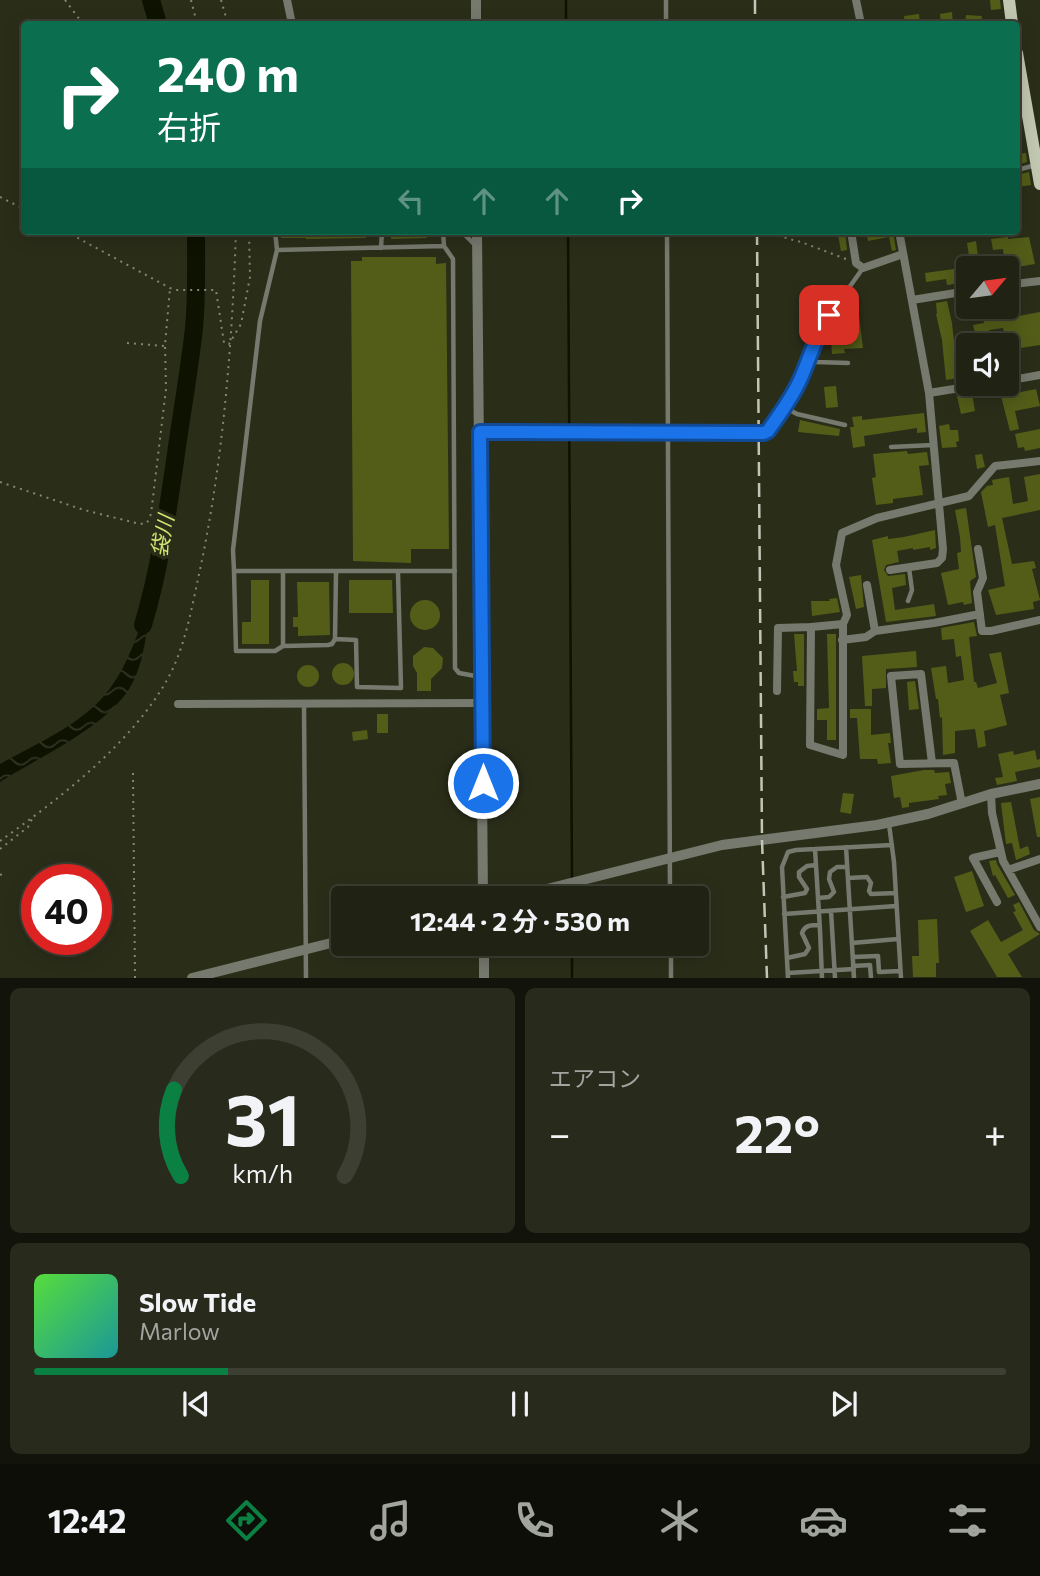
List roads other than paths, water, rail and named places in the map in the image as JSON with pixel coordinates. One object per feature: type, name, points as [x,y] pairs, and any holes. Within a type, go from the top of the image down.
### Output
[{"type":"main road","points":[[1009,0],[1012,21]]},
{"type":"main road","points":[[1020,70],[1040,184]]},
{"type":"street","points":[[287,0],[291,21]]},
{"type":"street","points":[[476,0],[476,21]]},
{"type":"street","points":[[856,0],[860,21]]},
{"type":"street","points":[[477,235],[483,886]]},
{"type":"street","points":[[852,235],[860,265],[903,254]]},
{"type":"street","points":[[890,570],[937,563],[942,558],[929,393],[900,235]]},
{"type":"street","points":[[1019,283],[1040,281]]},
{"type":"street","points":[[912,300],[956,293]]},
{"type":"street","points":[[1019,379],[1040,375]]},
{"type":"street","points":[[929,393],[956,389]]},
{"type":"street","points":[[810,626],[810,746],[843,755],[842,640],[843,624],[847,615],[836,565],[842,533],[877,518],[970,496],[995,466],[1040,461]]},
{"type":"street","points":[[978,549],[983,578],[977,592],[982,631],[1040,620]]},
{"type":"street","points":[[867,585],[875,631]]},
{"type":"street","points":[[842,640],[866,636],[875,631],[980,614]]},
{"type":"street","points":[[777,691],[778,628],[843,624]]},
{"type":"street","points":[[932,763],[921,674],[891,676],[900,764],[954,763],[961,804]]},
{"type":"street","points":[[178,704],[482,703]]},
{"type":"street","points":[[556,886],[722,845],[888,823],[991,794],[1040,784]]},
{"type":"street","points":[[991,794],[1000,852],[1008,870],[1036,913],[1040,927]]},
{"type":"street","points":[[997,902],[973,858],[1000,852]]},
{"type":"street","points":[[1008,870],[1040,859]]},
{"type":"street","points":[[197,977],[331,943]]},
{"type":"street","points":[[484,956],[484,978]]},
{"type":"lane","points":[[666,0],[666,21]]},
{"type":"lane","points":[[1020,169],[1037,165]]},
{"type":"lane","points":[[275,235],[277,250],[260,321],[233,551],[236,651],[275,651],[282,646],[332,644],[335,639],[336,573]]},
{"type":"lane","points":[[382,235],[382,248]]},
{"type":"lane","points":[[443,235],[444,246],[453,259],[456,668],[459,673],[482,677]]},
{"type":"lane","points":[[465,235],[477,247]]},
{"type":"lane","points":[[667,235],[670,886]]},
{"type":"lane","points":[[277,250],[444,246]]},
{"type":"lane","points":[[480,432],[764,433],[768,431],[799,382],[821,327],[860,265]]},
{"type":"lane","points":[[808,359],[816,362],[848,363]]},
{"type":"lane","points":[[784,407],[797,414],[845,425]]},
{"type":"lane","points":[[891,447],[933,445]]},
{"type":"lane","points":[[908,601],[912,590],[909,567]]},
{"type":"lane","points":[[233,571],[455,572]]},
{"type":"lane","points":[[282,646],[283,573]]},
{"type":"lane","points":[[335,639],[356,640],[357,687],[401,688],[398,573]]},
{"type":"lane","points":[[304,704],[306,978]]},
{"type":"lane","points":[[888,823],[896,892],[901,978]]},
{"type":"lane","points":[[871,978],[870,965],[788,975],[782,867],[788,852],[892,845]]},
{"type":"lane","points":[[846,847],[854,978]]},
{"type":"lane","points":[[815,849],[822,978]]},
{"type":"lane","points":[[783,897],[805,893],[807,888],[799,877],[799,872],[807,866],[816,865]]},
{"type":"lane","points":[[818,898],[829,897],[834,892],[829,879],[830,872],[837,867],[847,867]]},
{"type":"lane","points":[[848,878],[867,877],[870,883],[868,888],[872,894],[896,892]]},
{"type":"lane","points":[[784,914],[896,906]]},
{"type":"lane","points":[[831,911],[835,978]]},
{"type":"lane","points":[[787,958],[800,957],[807,952],[808,944],[802,933],[807,926],[819,927]]},
{"type":"lane","points":[[852,943],[898,939]]},
{"type":"lane","points":[[671,956],[671,978]]},
{"type":"lane","points":[[853,957],[878,956],[878,972],[900,971]]},
{"type":"water","points":[[150,603],[140,663],[133,682],[123,697],[92,726],[0,782],[0,764],[75,722],[101,700],[123,668]]},
{"type":"waterway","name":"袋川","points":[[151,0],[157,21]]},
{"type":"waterway","points":[[566,0],[566,21]]},
{"type":"waterway","name":"袋川","points":[[143,625],[162,544],[190,362],[196,304],[196,235]]},
{"type":"waterway","points":[[568,235],[572,879]]},
{"type":"waterway","points":[[572,956],[572,978]]},
{"type":"railway","points":[[755,0],[755,21]]},
{"type":"railway","points":[[757,235],[762,840],[767,978]]}]
